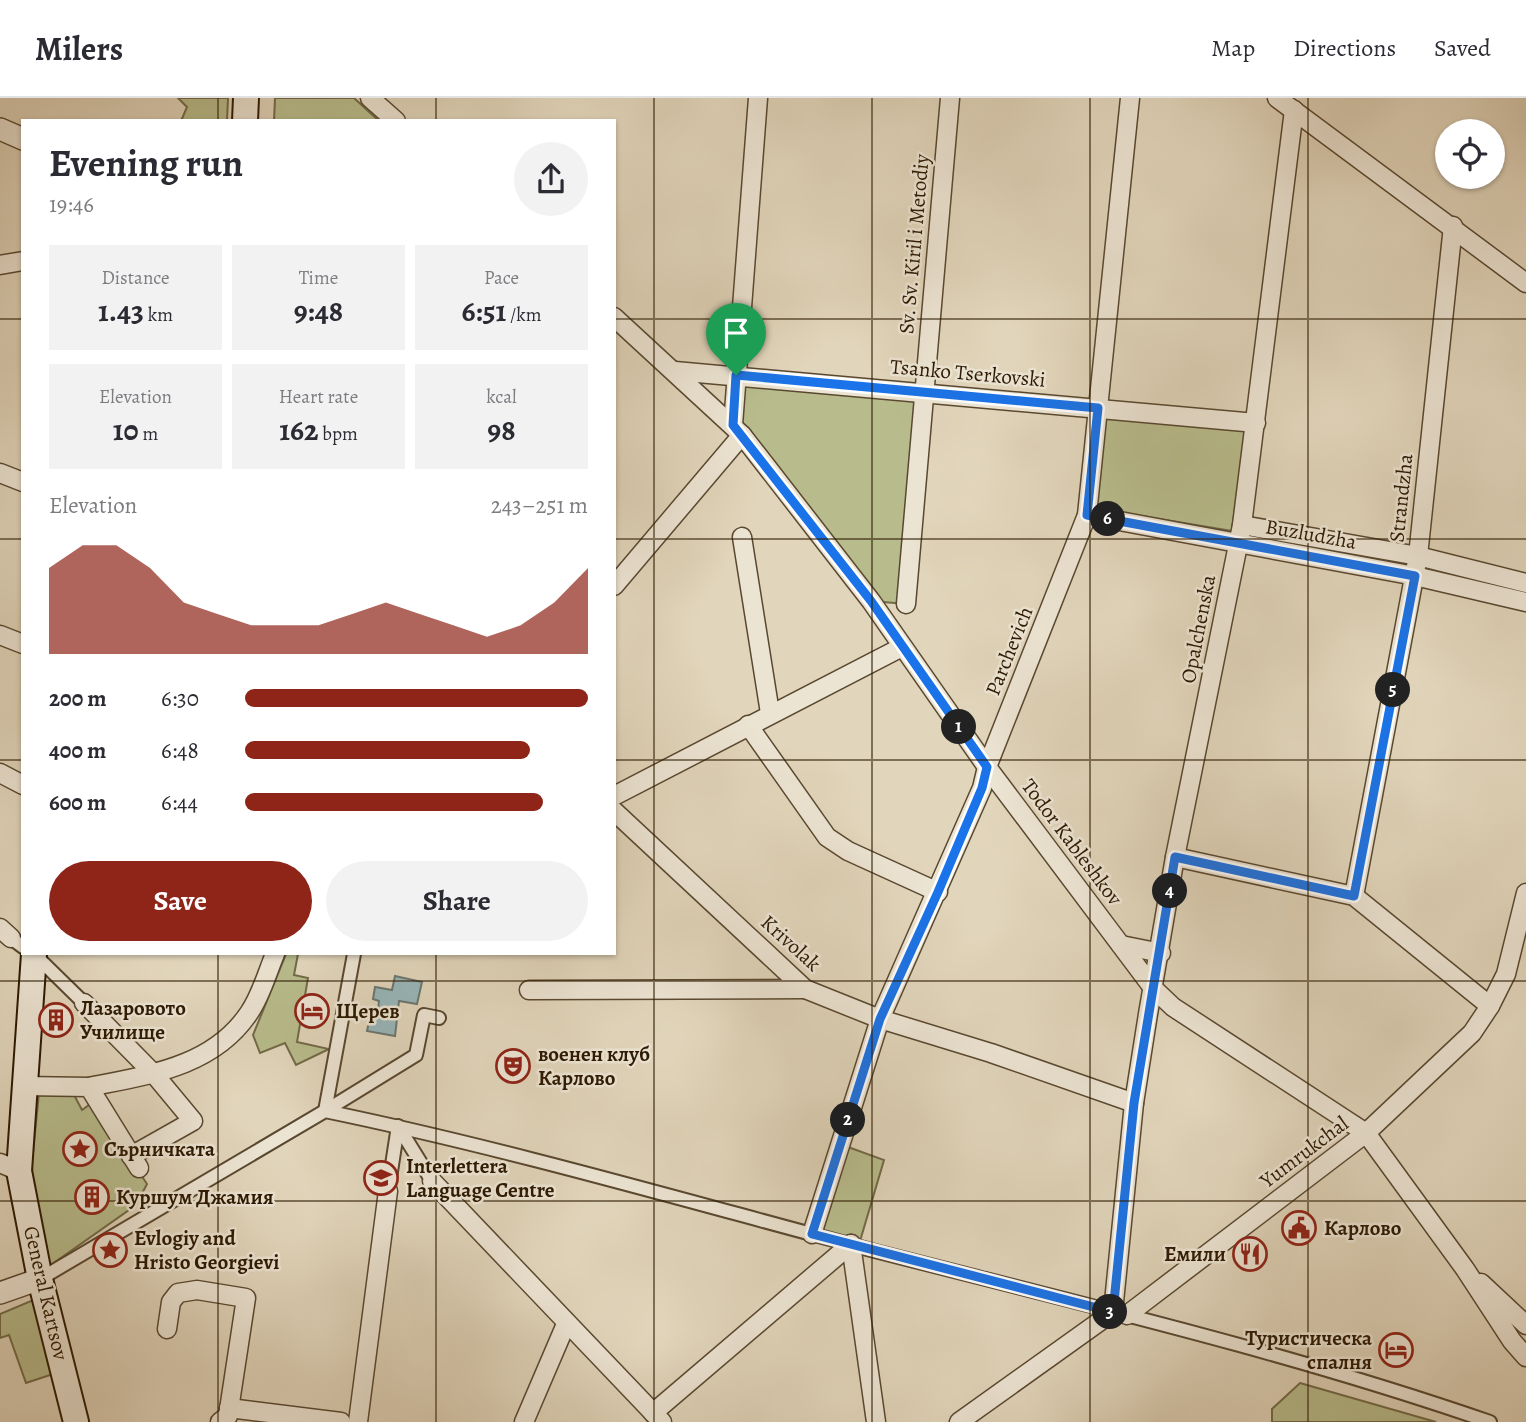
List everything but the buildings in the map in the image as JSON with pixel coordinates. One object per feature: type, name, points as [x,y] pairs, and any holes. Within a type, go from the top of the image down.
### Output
[{"type":"main road","points":[[245,119],[246,98]]},
{"type":"main road","name":"General Kartsov","points":[[34,955],[23,1086],[10,1167],[76,1422]]},
{"type":"street","points":[[370,98],[394,119]]},
{"type":"street","points":[[616,583],[737,430],[736,375],[758,98]]},
{"type":"street","name":"Sv. Sv. Kiril i Metodiy","points":[[906,604],[950,98]]},
{"type":"street","name":"Parchevich","points":[[812,1234],[880,1019],[982,788],[987,767],[1087,515],[1130,98]]},
{"type":"street","points":[[1278,98],[1526,283]]},
{"type":"street","name":"Opalchenska","points":[[1120,1314],[1134,1103],[1175,857],[1242,525],[1294,110]]},
{"type":"street","points":[[0,129],[21,138]]},
{"type":"street","name":"Strandzha","points":[[1354,896],[1418,556],[1452,226]]},
{"type":"street","points":[[0,265],[21,261]]},
{"type":"street","name":"Todor Kableshkov","points":[[616,319],[737,430],[871,601],[987,767],[1153,988],[1173,1007],[1366,1133],[1526,1357]]},
{"type":"street","name":"Tsanko Tserkovski","points":[[675,371],[1256,423]]},
{"type":"street","points":[[0,472],[21,481]]},
{"type":"street","name":"Buzludzha","points":[[1087,515],[1415,576],[1526,602]]},
{"type":"street","name":"Buzludzha","points":[[1242,525],[1418,556],[1526,583]]},
{"type":"street","points":[[742,537],[770,713]]},
{"type":"street","points":[[0,635],[21,643]]},
{"type":"street","points":[[616,795],[902,647]]},
{"type":"street","points":[[748,725],[827,837],[848,851],[938,892]]},
{"type":"street","points":[[0,773],[21,784]]},
{"type":"street","name":"Krivolak","points":[[616,813],[805,989],[880,1019],[991,1053],[1134,1103]]},
{"type":"street","points":[[1175,857],[1354,896],[1490,1006]]},
{"type":"street","name":"Yumrukchal","points":[[959,1422],[1120,1314],[1366,1133],[1472,1033],[1490,1006],[1506,974],[1526,893]]},
{"type":"street","points":[[1121,945],[1161,953]]},
{"type":"street","points":[[35,955],[155,1074],[194,1121],[135,1162],[89,1087]]},
{"type":"street","points":[[23,1086],[89,1087],[174,1070],[229,1037],[251,1012],[275,955]]},
{"type":"street","points":[[325,1111],[354,955]]},
{"type":"street","points":[[529,990],[805,989]]},
{"type":"street","points":[[0,1293],[40,1279],[416,1055],[424,1014],[439,1018]]},
{"type":"street","points":[[325,1111],[467,1143],[1120,1314],[1380,1384],[1490,1422]]},
{"type":"street","points":[[398,1126],[432,1181],[566,1324],[658,1417],[851,1244]]},
{"type":"street","points":[[358,1422],[398,1126]]},
{"type":"street","points":[[851,1244],[876,1422]]},
{"type":"street","points":[[1465,1269],[1526,1325]]},
{"type":"street","points":[[167,1329],[171,1302],[178,1293],[197,1290],[246,1298],[225,1415],[341,1422]]},
{"type":"street","points":[[524,1422],[566,1324]]},
{"type":"green space","points":[[178,98],[228,98],[227,119],[182,119],[187,107]]},
{"type":"green space","points":[[275,98],[354,98],[377,119],[274,119]]},
{"type":"green space","points":[[736,375],[923,392],[906,604],[871,601],[742,435]]},
{"type":"green space","points":[[1105,417],[1245,431],[1232,531],[1093,508]]},
{"type":"green space","points":[[286,955],[298,955],[294,975],[308,978],[297,1042],[329,1049],[296,1065],[285,1043],[260,1053],[253,1035]]},
{"type":"green space","points":[[72,1091],[82,1110],[93,1102],[147,1184],[136,1205],[48,1267],[33,1195],[32,1163],[39,1093]]},
{"type":"green space","points":[[848,1147],[884,1160],[860,1241],[822,1233]]},
{"type":"green space","points":[[38,1298],[59,1372],[26,1383],[9,1335],[0,1338],[0,1314]]},
{"type":"green space","points":[[1300,1383],[1436,1422],[1272,1422],[1272,1409]]},
{"type":"water","points":[[395,976],[422,982],[417,1004],[399,1001],[395,1036],[367,1031],[372,1008],[378,1009],[379,1001],[373,999],[375,987],[392,990]]},
{"type":"place","name":"Щерев","points":[[312,1011]]},
{"type":"place","name":"Лазаровото Училище","points":[[56,1020]]},
{"type":"place","name":"военен клуб Карлово","points":[[513,1066]]},
{"type":"place","name":"Сърничката","points":[[80,1149]]},
{"type":"place","name":"Interlettera Language Centre","points":[[381,1178]]},
{"type":"place","name":"Куршум Джамия","points":[[92,1197]]},
{"type":"place","name":"Карлово","points":[[1299,1228]]},
{"type":"place","name":"Evlogiy and Hristo Georgievi","points":[[110,1250]]},
{"type":"place","name":"Емили","points":[[1250,1254]]},
{"type":"place","name":"Туристическа спалня","points":[[1396,1350]]},
{"type":"route","points":[[736,375],[1098,408],[1087,515],[1415,576],[1354,896],[1175,857],[1134,1103],[1113,1312],[812,1234],[880,1019],[938,892],[982,788],[987,767],[871,601],[733,425],[736,375]]}]
